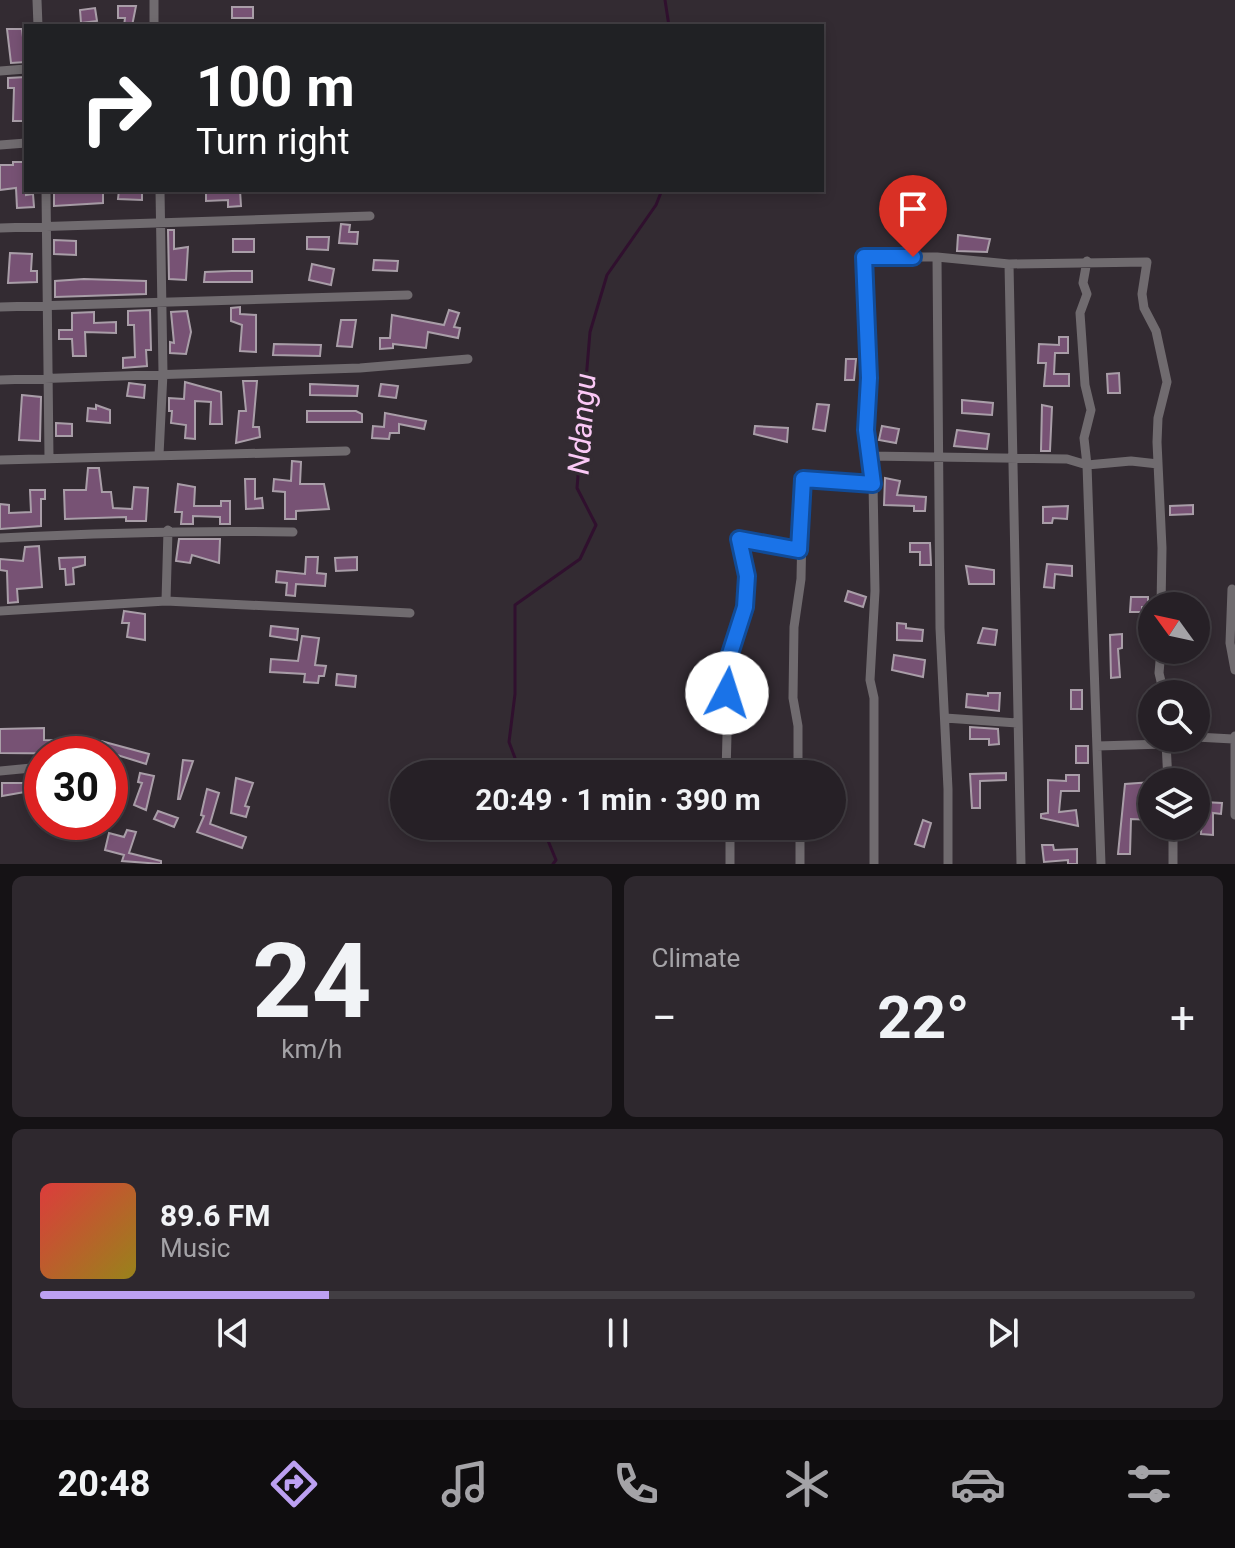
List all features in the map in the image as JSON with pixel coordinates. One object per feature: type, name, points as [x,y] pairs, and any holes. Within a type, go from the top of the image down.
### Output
[{"type":"street","points":[[37,0],[38,24]]},
{"type":"street","points":[[154,0],[154,24]]},
{"type":"street","points":[[0,71],[24,69]]},
{"type":"street","points":[[0,145],[24,143]]},
{"type":"street","points":[[46,192],[49,458]]},
{"type":"street","points":[[159,455],[163,373],[160,192]]},
{"type":"street","points":[[0,228],[370,216]]},
{"type":"street","points":[[874,864],[874,698],[870,680],[875,591],[864,257],[937,257],[1009,264],[1147,262],[1142,294],[1144,308],[1156,331],[1167,382],[1158,418],[1161,592]]},
{"type":"street","points":[[937,257],[938,456],[948,864]]},
{"type":"street","points":[[1087,261],[1083,283],[1087,294],[1080,313],[1085,385],[1091,410],[1084,438],[1101,864]]},
{"type":"street","points":[[1009,264],[1021,864]]},
{"type":"street","points":[[0,307],[408,295]]},
{"type":"street","points":[[0,380],[360,368],[468,359]]},
{"type":"street","points":[[0,460],[346,451]]},
{"type":"street","points":[[869,456],[1067,459],[1087,465],[1131,461],[1158,464]]},
{"type":"street","points":[[798,760],[798,726],[793,698],[794,627],[801,579],[799,550],[803,479],[873,484]]},
{"type":"street","points":[[166,601],[168,530]]},
{"type":"street","points":[[0,538],[123,535],[168,530],[293,532]]},
{"type":"street","points":[[726,760],[729,657],[745,607],[747,576],[739,539],[799,550]]},
{"type":"street","points":[[1232,589],[1230,643],[1235,670]]},
{"type":"street","points":[[0,611],[166,601],[410,613]]},
{"type":"street","points":[[945,718],[1017,723]]},
{"type":"street","points":[[1210,737],[1234,737],[1235,815]]},
{"type":"street","points":[[1097,746],[1138,743]]},
{"type":"street","points":[[0,771],[24,769]]},
{"type":"street","points":[[730,840],[730,864]]},
{"type":"street","points":[[800,840],[800,864]]},
{"type":"street","points":[[1173,840],[1173,864]]},
{"type":"building","points":[[118,6],[136,6],[132,24],[124,24],[125,18],[118,18]]},
{"type":"building","points":[[232,7],[253,7],[253,18],[232,18]]},
{"type":"building","points":[[95,8],[97,21],[81,23],[80,10]]},
{"type":"building","points":[[7,29],[22,29],[24,62],[11,63]]},
{"type":"building","points":[[24,77],[24,121],[13,121],[14,88],[8,88],[8,78]]},
{"type":"building","points":[[13,162],[24,162],[24,192],[26,195],[33,194],[34,207],[17,208],[16,188],[0,190],[0,165],[13,165]]},
{"type":"building","points":[[103,192],[103,203],[54,206],[54,193]]},
{"type":"building","points":[[119,192],[142,192],[142,200],[118,199]]},
{"type":"building","points":[[206,192],[240,192],[241,206],[228,207],[228,200],[206,201]]},
{"type":"building","points":[[341,224],[350,225],[349,232],[358,232],[357,244],[339,243]]},
{"type":"building","points":[[168,230],[174,230],[174,249],[188,247],[186,280],[169,279]]},
{"type":"building","points":[[958,235],[990,239],[987,252],[957,251]]},
{"type":"building","points":[[307,237],[329,237],[328,250],[307,249]]},
{"type":"building","points":[[233,239],[254,239],[254,252],[233,252]]},
{"type":"building","points":[[54,240],[76,241],[76,255],[54,254]]},
{"type":"building","points":[[10,253],[32,254],[31,271],[37,271],[37,282],[8,283]]},
{"type":"building","points":[[374,260],[398,261],[397,271],[373,270]]},
{"type":"building","points":[[312,264],[334,269],[331,285],[309,280]]},
{"type":"building","points":[[252,271],[252,282],[204,282],[205,272]]},
{"type":"building","points":[[55,281],[146,281],[146,294],[55,297]]},
{"type":"building","points":[[240,307],[240,314],[256,315],[256,352],[240,351],[242,325],[231,321],[231,308]]},
{"type":"building","points":[[150,310],[151,350],[146,350],[147,366],[123,368],[123,358],[135,357],[134,325],[128,325],[128,311]]},
{"type":"building","points":[[449,310],[459,313],[454,327],[460,328],[458,338],[428,332],[426,348],[393,344],[393,348],[380,349],[380,338],[390,338],[392,315],[444,325]]},
{"type":"building","points":[[187,311],[191,332],[186,354],[170,353],[170,342],[174,343],[171,312]]},
{"type":"building","points":[[94,312],[94,323],[116,322],[116,333],[85,332],[86,356],[73,356],[72,339],[59,339],[59,330],[72,330],[72,313]]},
{"type":"building","points":[[341,320],[356,320],[352,347],[337,346]]},
{"type":"building","points":[[1059,337],[1068,337],[1068,353],[1055,353],[1054,374],[1069,374],[1069,386],[1044,386],[1046,363],[1038,363],[1039,344],[1059,345]]},
{"type":"building","points":[[274,344],[321,345],[320,356],[273,355]]},
{"type":"building","points":[[846,359],[856,359],[854,380],[845,380]]},
{"type":"building","points":[[1119,373],[1120,393],[1108,393],[1107,374]]},
{"type":"building","points":[[243,381],[257,381],[253,427],[259,427],[260,437],[236,443],[239,411],[246,411]]},
{"type":"building","points":[[185,382],[221,392],[222,424],[210,424],[211,402],[195,401],[195,439],[185,438],[186,425],[171,423],[169,398],[184,399]]},
{"type":"building","points":[[129,383],[145,385],[144,398],[127,396]]},
{"type":"building","points":[[310,384],[358,386],[357,396],[310,395]]},
{"type":"building","points":[[381,384],[398,386],[396,398],[379,396]]},
{"type":"building","points":[[22,395],[41,397],[40,441],[19,440]]},
{"type":"building","points":[[962,400],[993,403],[992,415],[962,413]]},
{"type":"building","points":[[817,404],[829,405],[825,431],[813,429]]},
{"type":"building","points":[[96,405],[110,410],[110,423],[87,421],[88,408],[96,409]]},
{"type":"building","points":[[1042,405],[1052,407],[1050,451],[1041,451]]},
{"type":"building","points":[[307,411],[356,411],[362,414],[362,422],[307,422]]},
{"type":"building","points":[[385,413],[426,421],[424,429],[399,424],[399,433],[390,433],[389,439],[372,438],[373,426],[384,427]]},
{"type":"building","points":[[56,423],[72,424],[72,436],[56,436]]},
{"type":"building","points":[[755,426],[788,428],[787,442],[754,434]]},
{"type":"building","points":[[882,426],[899,429],[896,443],[879,440]]},
{"type":"building","points":[[957,430],[989,434],[987,449],[954,446]]},
{"type":"building","points":[[292,461],[301,462],[300,484],[324,484],[329,509],[296,511],[296,519],[285,519],[285,492],[273,491],[274,479],[291,481]]},
{"type":"building","points":[[88,468],[99,468],[102,492],[111,492],[113,508],[132,509],[134,487],[148,488],[146,521],[126,521],[126,517],[65,519],[64,490],[86,490]]},
{"type":"building","points":[[885,478],[900,481],[897,495],[926,497],[925,511],[914,511],[914,506],[884,505]]},
{"type":"building","points":[[245,479],[255,479],[255,499],[262,498],[263,508],[246,509]]},
{"type":"building","points":[[178,484],[195,487],[194,506],[221,506],[221,501],[230,501],[230,524],[220,524],[220,517],[193,516],[193,524],[181,524],[182,512],[175,512]]},
{"type":"building","points":[[30,490],[45,490],[45,499],[41,499],[41,526],[0,529],[0,504],[9,505],[9,513],[31,512]]},
{"type":"building","points":[[1193,505],[1193,514],[1170,515],[1170,506]]},
{"type":"building","points":[[1068,506],[1067,519],[1053,518],[1052,523],[1043,523],[1043,507]]},
{"type":"building","points":[[179,539],[220,539],[219,563],[192,555],[190,563],[176,561]]},
{"type":"building","points":[[910,543],[930,543],[931,565],[920,565],[920,552],[910,552]]},
{"type":"building","points":[[39,546],[42,587],[17,589],[18,602],[8,603],[7,571],[0,570],[0,559],[23,561],[25,547]]},
{"type":"building","points":[[85,557],[85,565],[73,568],[74,584],[66,585],[65,569],[60,569],[59,558]]},
{"type":"building","points":[[306,557],[318,557],[317,573],[326,574],[325,586],[296,584],[295,596],[286,595],[287,583],[276,582],[277,571],[305,574]]},
{"type":"building","points":[[357,557],[357,570],[336,571],[335,558]]},
{"type":"building","points":[[1047,564],[1072,566],[1072,576],[1055,574],[1054,588],[1044,587]]},
{"type":"building","points":[[966,566],[994,570],[994,584],[969,584]]},
{"type":"building","points":[[848,591],[866,597],[863,607],[845,601]]},
{"type":"building","points":[[1131,597],[1138,597],[1138,612],[1130,612]]},
{"type":"building","points":[[124,611],[145,614],[145,640],[127,637],[129,623],[122,623]]},
{"type":"building","points":[[897,623],[906,624],[906,628],[923,630],[922,641],[897,640]]},
{"type":"building","points":[[271,626],[298,629],[297,640],[270,636]]},
{"type":"building","points":[[983,628],[997,630],[995,645],[978,643]]},
{"type":"building","points":[[1122,634],[1122,648],[1118,649],[1120,677],[1111,678],[1110,635]]},
{"type":"building","points":[[302,636],[319,638],[315,665],[326,666],[324,676],[319,676],[318,683],[304,682],[305,674],[270,672],[271,659],[298,661]]},
{"type":"building","points":[[894,655],[925,660],[923,677],[892,670]]},
{"type":"building","points":[[337,674],[356,676],[355,687],[336,685]]},
{"type":"building","points":[[1071,690],[1082,690],[1082,709],[1071,709]]},
{"type":"building","points":[[988,693],[1000,693],[999,711],[966,707],[967,694],[988,696]]},
{"type":"building","points":[[970,727],[998,729],[999,744],[989,745],[989,739],[970,739]]},
{"type":"building","points":[[44,728],[44,736],[24,736],[24,753],[0,753],[0,729]]},
{"type":"building","points":[[1076,746],[1088,746],[1088,763],[1076,763]]},
{"type":"building","points":[[128,748],[149,754],[146,764],[128,758]]},
{"type":"building","points":[[183,760],[193,761],[178,799]]},
{"type":"building","points":[[140,773],[154,776],[146,810],[134,805],[142,783],[138,782]]},
{"type":"building","points":[[1006,773],[1006,780],[980,781],[980,808],[972,808],[970,774]]},
{"type":"building","points":[[1066,775],[1079,775],[1079,791],[1061,791],[1059,812],[1076,810],[1078,826],[1041,818],[1041,814],[1048,813],[1048,780],[1066,781]]},
{"type":"building","points":[[236,778],[253,783],[245,806],[249,807],[246,817],[231,813]]},
{"type":"building","points":[[2,783],[24,783],[24,792],[2,796]]},
{"type":"building","points":[[1138,783],[1138,819],[1131,819],[1130,854],[1118,854],[1125,784]]},
{"type":"building","points":[[207,789],[219,793],[210,824],[246,837],[242,848],[197,832],[204,816],[201,815]]},
{"type":"building","points":[[1210,802],[1222,803],[1221,814],[1213,813],[1213,835],[1210,835]]},
{"type":"building","points":[[158,811],[178,818],[174,827],[154,819]]},
{"type":"building","points":[[923,820],[931,823],[924,847],[915,844]]},
{"type":"building","points":[[128,830],[136,832],[129,853],[161,861],[161,864],[122,861],[124,855],[105,850],[107,840],[128,840]]},
{"type":"building","points":[[1042,845],[1053,845],[1054,850],[1077,849],[1077,864],[1068,864],[1068,860],[1044,862]]},
{"type":"waterway","name":"Ndangu","points":[[665,0],[669,24]]},
{"type":"waterway","name":"Ndangu","points":[[516,760],[509,742],[515,694],[515,605],[580,559],[596,525],[577,488],[590,332],[607,275],[656,205],[661,192]]},
{"type":"waterway","name":"Ndangu","points":[[548,840],[556,860],[553,864]]},
{"type":"route","points":[[727,693],[729,657],[745,607],[747,576],[739,539],[799,550],[803,479],[873,484],[866,430],[869,378],[864,257],[913,257]]}]
